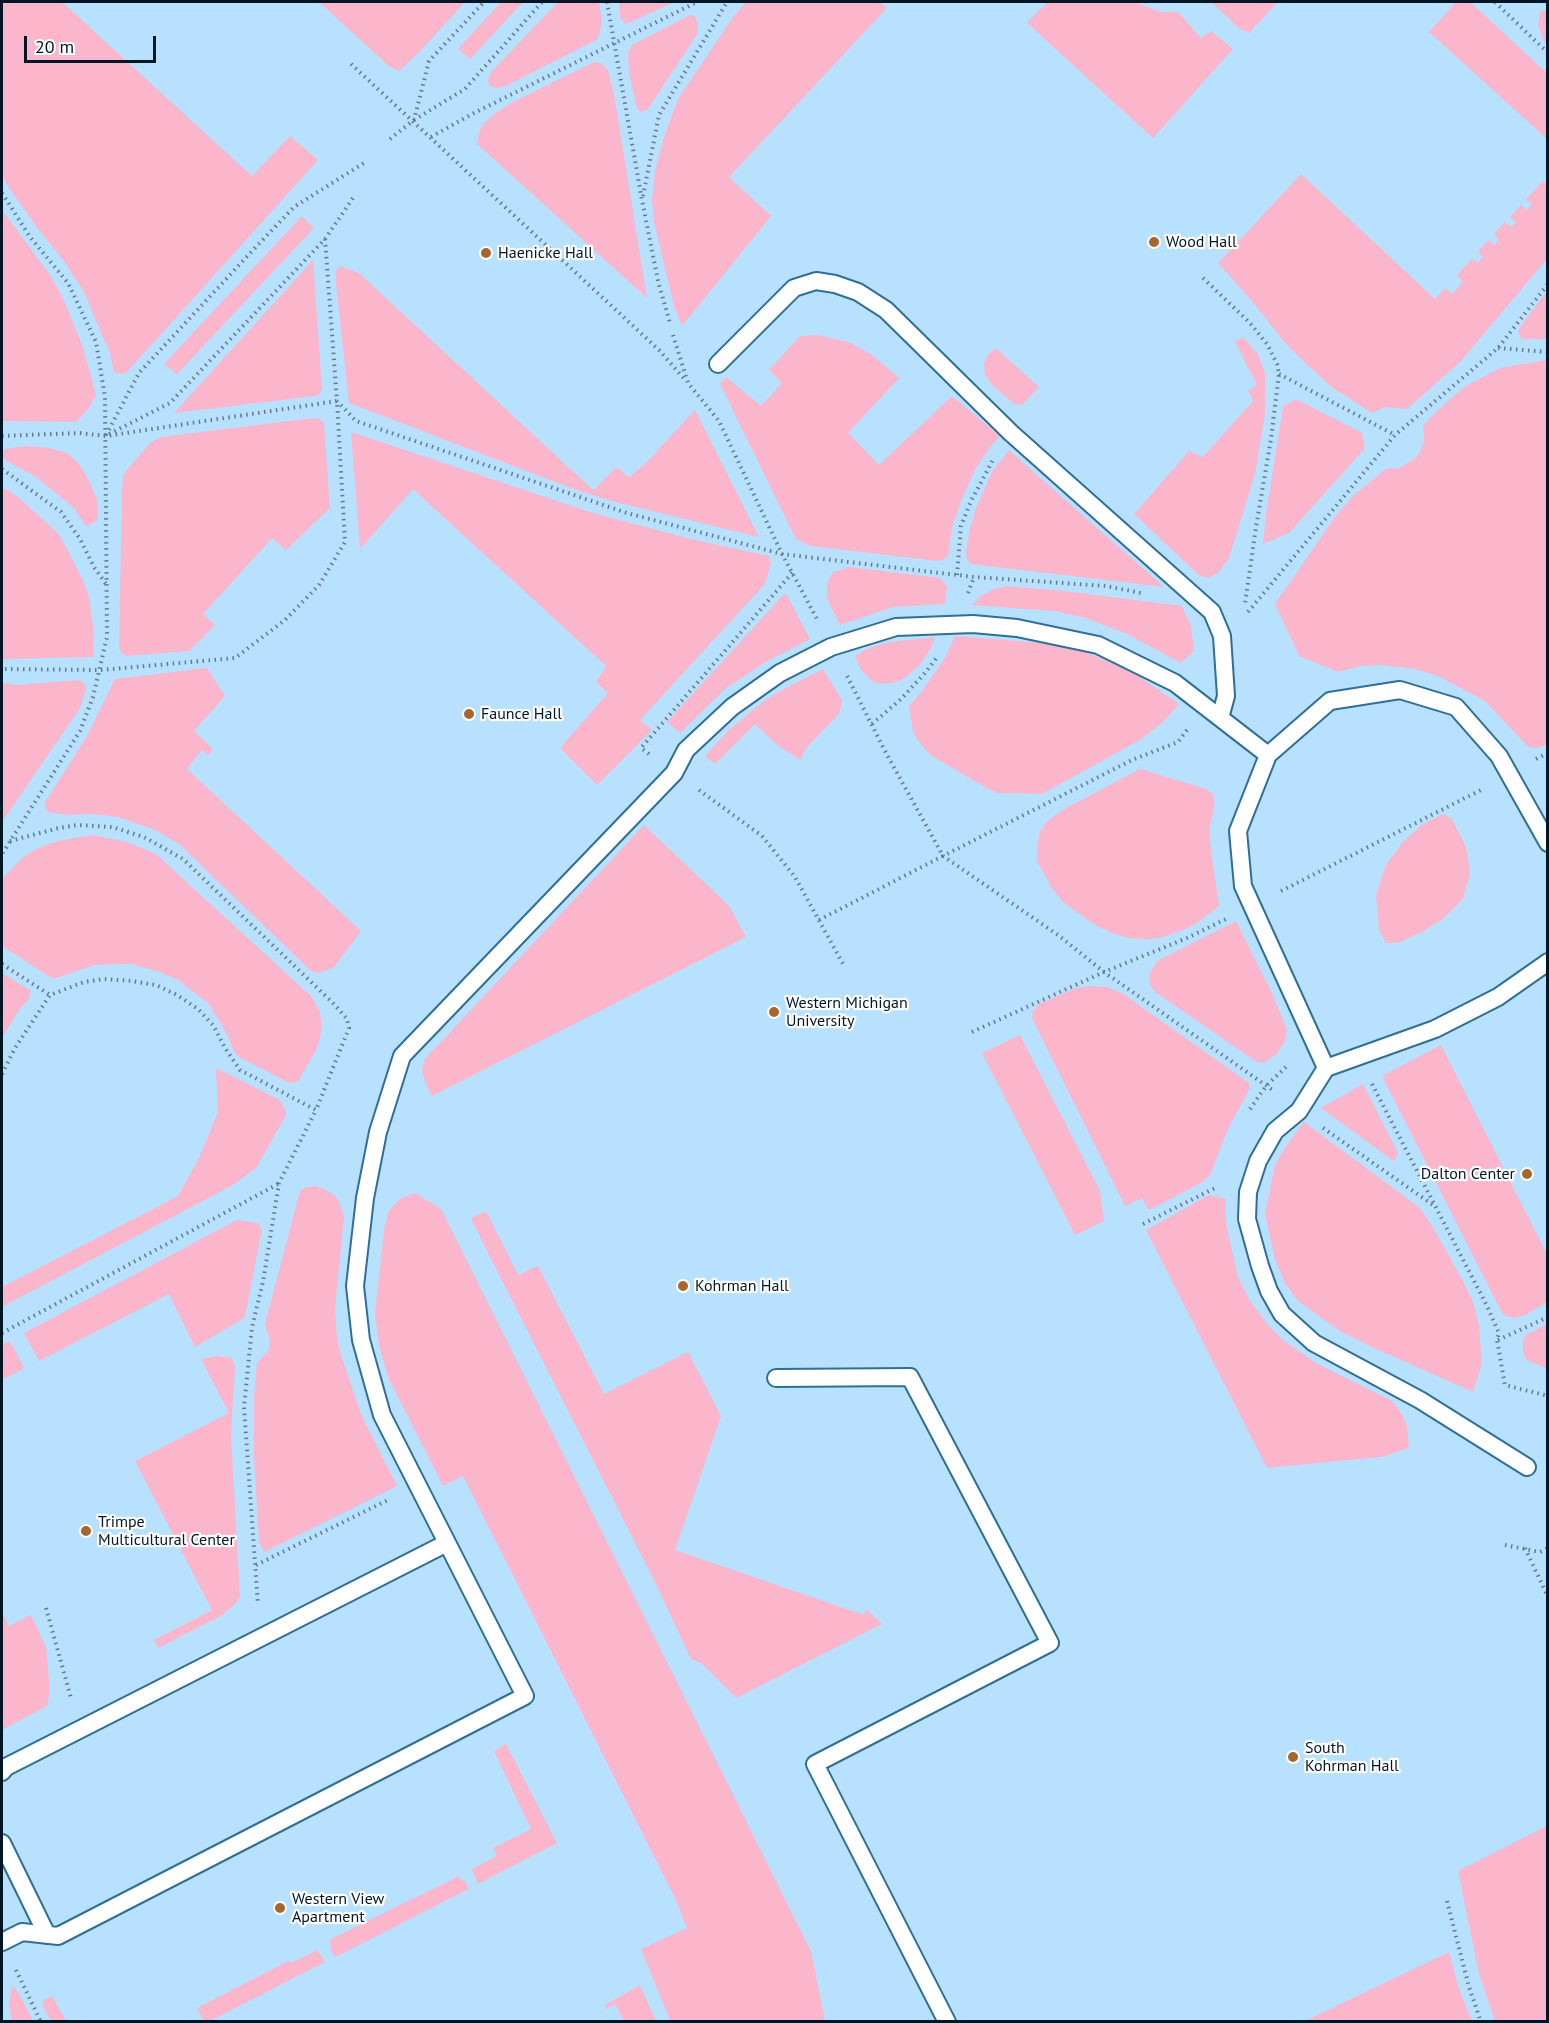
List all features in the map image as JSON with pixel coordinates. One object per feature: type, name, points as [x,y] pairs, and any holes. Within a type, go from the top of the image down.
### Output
[{"type":"lane","points":[[718,364],[794,288],[816,281],[835,284],[858,292],[886,310],[1011,433],[1212,612],[1222,636],[1226,696],[1220,718]]},
{"type":"lane","points":[[2,1942],[22,1932],[58,1936],[525,1696],[382,1415],[361,1340],[355,1286],[365,1198],[381,1123],[402,1056],[674,772],[686,750],[732,707],[780,673],[831,647],[896,627],[973,624],[1017,628],[1098,645],[1175,683],[1268,755]]},
{"type":"lane","points":[[1326,1068],[1243,886],[1238,831],[1268,755],[1330,701],[1400,690],[1456,707],[1499,756],[1548,843]]},
{"type":"lane","points":[[1527,1467],[1419,1400],[1314,1343],[1297,1329],[1282,1314],[1269,1291],[1260,1266],[1247,1219],[1248,1192],[1258,1161],[1275,1131],[1299,1111],[1326,1068],[1435,1029],[1498,996],[1548,962]]},
{"type":"lane","points":[[776,1378],[910,1377],[1050,1643],[815,1764],[947,2022]]},
{"type":"lane","points":[[2,1772],[6,1767],[447,1544]]},
{"type":"lane","points":[[2,1843],[47,1935]]},
{"type":"path","points":[[414,120],[429,61],[484,2]]},
{"type":"path","points":[[390,139],[414,120],[465,89],[542,2]]},
{"type":"path","points":[[607,2],[642,200],[658,281],[670,323]]},
{"type":"path","points":[[431,137],[472,114],[698,2]]},
{"type":"path","points":[[642,200],[659,115],[727,2]]},
{"type":"path","points":[[1495,2],[1548,53]]},
{"type":"path","points":[[351,64],[414,120],[659,350],[688,383]]},
{"type":"path","points":[[106,436],[139,373],[253,250],[294,207],[364,163]]},
{"type":"path","points":[[2,193],[30,237],[68,283],[96,342],[105,397],[107,585],[107,636],[101,670],[80,731],[2,854]]},
{"type":"path","points":[[106,436],[170,403],[325,239],[353,198]]},
{"type":"path","points":[[2,669],[101,670],[235,658],[285,620],[319,585],[345,542],[325,239]]},
{"type":"path","points":[[1203,278],[1250,323],[1268,344],[1279,374],[1243,618],[1395,435],[1498,348],[1548,284]]},
{"type":"path","points":[[1498,348],[1548,352]]},
{"type":"path","points":[[1279,374],[1395,435]]},
{"type":"path","points":[[2,436],[79,433],[106,436],[337,400]]},
{"type":"path","points":[[337,400],[356,421],[627,513],[782,554],[957,575],[1106,586],[1151,595]]},
{"type":"path","points":[[957,575],[961,526],[986,471],[1011,433]]},
{"type":"path","points":[[2,469],[61,512],[107,585]]},
{"type":"path","points":[[793,572],[641,748],[762,836],[795,877],[843,964]]},
{"type":"path","points":[[1205,706],[1178,742],[1132,760],[943,856],[1058,935],[1104,972],[1436,1207]]},
{"type":"path","points":[[9,841],[77,825],[112,827],[144,837],[183,859],[347,1019],[349,1028],[316,1110],[279,1183],[263,1282],[252,1327],[244,1407],[259,1600],[257,1609]]},
{"type":"path","points":[[2,964],[50,995]]},
{"type":"path","points":[[2,1074],[15,1048],[50,995],[84,981],[104,979],[132,981],[156,985],[198,1009],[213,1025],[240,1070],[316,1110]]},
{"type":"path","points":[[1358,1057],[1499,1333],[1497,1340],[1505,1385],[1548,1396]]},
{"type":"path","points":[[2,1333],[279,1183]]},
{"type":"path","points":[[1497,1340],[1548,1317]]},
{"type":"path","points":[[256,1565],[399,1495]]},
{"type":"path","points":[[1505,1545],[1540,1551],[1548,1548]]},
{"type":"path","points":[[1525,1548],[1548,1597]]},
{"type":"path","points":[[46,1608],[73,1708]]},
{"type":"path","points":[[1447,1901],[1481,2022]]},
{"type":"path","points":[[2,1942],[41,2022]]},
{"type":"shaded area","name":"Western Michigan University","points":[[2,2],[1547,2],[1547,2021],[2,2021]]},
{"type":"shaded area","points":[[2,2],[62,2],[252,176],[290,136],[318,160],[126,373],[114,373],[110,353],[84,292],[64,261],[7,185],[2,173]]},
{"type":"shaded area","points":[[319,2],[465,2],[399,71],[390,67]]},
{"type":"shaded area","points":[[501,2],[523,2],[470,59],[458,49]]},
{"type":"shaded area","points":[[558,2],[599,2],[602,23],[598,39],[506,86],[497,88],[489,86],[488,80],[491,72]]},
{"type":"shaded area","points":[[619,2],[675,2],[626,24],[620,17]]},
{"type":"shaded area","points":[[746,2],[880,2],[887,8],[729,177],[771,216],[682,326],[674,306],[654,222],[652,200],[655,171],[678,99],[733,17]]},
{"type":"shaded area","points":[[1047,2],[1135,2],[1161,12],[1178,12],[1201,38],[1211,31],[1233,49],[1153,138],[1027,23]]},
{"type":"shaded area","points":[[1211,2],[1278,2],[1249,33],[1239,28]]},
{"type":"shaded area","points":[[1456,2],[1470,2],[1547,73],[1547,139],[1429,32]]},
{"type":"shaded area","points":[[1541,10],[1547,12],[1547,46],[1538,24]]},
{"type":"shaded area","points":[[694,15],[698,23],[698,33],[648,109],[642,112],[637,109],[629,72],[628,53],[632,45]]},
{"type":"shaded area","points":[[594,62],[601,63],[608,70],[614,94],[647,298],[477,144],[479,132],[484,123],[494,114],[513,102]]},
{"type":"shaded area","points":[[1301,174],[1435,299],[1445,288],[1452,294],[1463,282],[1457,275],[1472,259],[1478,263],[1483,257],[1478,251],[1489,240],[1494,245],[1499,240],[1494,234],[1505,222],[1511,227],[1516,222],[1510,217],[1521,205],[1527,210],[1532,204],[1526,199],[1543,181],[1547,185],[1547,259],[1460,362],[1407,409],[1385,407],[1372,413],[1333,388],[1304,362],[1218,263]]},
{"type":"shaded area","points":[[2,210],[50,275],[63,298],[82,345],[96,395],[89,408],[76,422],[2,421]]},
{"type":"shaded area","points":[[302,216],[314,228],[177,374],[164,364]]},
{"type":"shaded area","points":[[313,260],[322,389],[320,394],[174,413]]},
{"type":"shaded area","points":[[339,266],[359,273],[592,489],[595,489],[616,467],[629,477],[645,464],[695,410],[759,537],[611,501],[571,488],[349,403],[335,274]]},
{"type":"shaded area","points":[[1547,291],[1547,339],[1522,339],[1518,332],[1520,327]]},
{"type":"shaded area","points":[[818,335],[851,343],[872,355],[899,378],[848,433],[879,465],[952,396],[1000,436],[975,470],[961,501],[952,528],[948,555],[945,559],[938,561],[811,546],[796,539],[720,384],[726,377],[761,406],[782,383],[769,370],[800,336]]},
{"type":"shaded area","points":[[1243,337],[1258,354],[1265,373],[1265,413],[1255,474],[1229,558],[1218,573],[1208,578],[1200,576],[1134,514],[1189,451],[1203,457],[1253,401],[1248,390],[1257,385],[1235,342]]},
{"type":"shaded area","points":[[996,348],[1039,387],[1022,405],[1014,404],[991,384],[985,374],[984,365],[987,356]]},
{"type":"shaded area","points":[[1547,360],[1548,744],[1538,748],[1528,747],[1485,701],[1438,676],[1415,669],[1381,665],[1360,666],[1338,672],[1299,656],[1275,604],[1335,517],[1354,495],[1387,468],[1401,467],[1416,458],[1424,440],[1423,425],[1449,400],[1466,386],[1500,368]]},
{"type":"shaded area","points":[[1294,400],[1362,433],[1365,448],[1289,533],[1263,544],[1283,407]]},
{"type":"shaded area","points":[[320,419],[324,424],[330,508],[286,550],[272,538],[203,614],[215,625],[189,651],[126,656],[119,650],[123,475],[149,444],[158,438]]},
{"type":"shaded area","points":[[351,432],[593,513],[691,539],[769,556],[771,564],[764,585],[640,720],[652,730],[597,785],[560,748],[608,693],[596,682],[606,666],[413,489],[360,549]]},
{"type":"shaded area","points":[[24,446],[50,448],[67,453],[78,463],[97,499],[98,520],[88,526],[84,524],[75,509],[57,494],[36,477],[3,457],[2,452],[5,449]]},
{"type":"shaded area","points":[[1009,450],[1164,587],[971,564],[967,560],[966,552],[976,508],[993,470]]},
{"type":"shaded area","points":[[2,487],[18,497],[59,534],[83,580],[89,597],[94,657],[2,659]]},
{"type":"shaded area","points":[[849,567],[940,578],[947,586],[945,604],[893,607],[840,625],[827,599],[827,583],[833,572]]},
{"type":"shaded area","points":[[1005,586],[1182,606],[1191,626],[1194,651],[1181,663],[1127,634],[1086,618],[1054,611],[972,605],[981,596]]},
{"type":"shaded area","points":[[784,594],[787,595],[810,639],[767,661],[726,688],[680,733],[667,722]]},
{"type":"shaded area","points":[[955,636],[1043,643],[1071,648],[1096,656],[1137,675],[1179,704],[1164,721],[1140,740],[1042,794],[998,793],[932,756],[913,732],[909,706],[945,658]]},
{"type":"shaded area","points":[[935,637],[920,665],[905,678],[887,684],[876,683],[870,679],[861,670],[855,656],[869,648],[890,642]]},
{"type":"shaded area","points":[[207,668],[225,696],[194,731],[213,749],[208,756],[202,750],[187,769],[361,931],[335,966],[330,969],[317,973],[311,971],[179,844],[155,830],[118,817],[50,813],[45,809],[45,802],[87,736],[115,679]]},
{"type":"shaded area","points":[[823,669],[842,700],[841,707],[839,714],[807,747],[800,760],[776,744],[755,724],[715,764],[705,756],[730,729],[765,700]]},
{"type":"shaded area","points":[[80,680],[86,685],[80,708],[2,822],[2,683],[16,685]]},
{"type":"shaded area","points":[[1140,769],[1206,789],[1212,793],[1215,802],[1210,826],[1210,843],[1219,906],[1185,929],[1160,938],[1148,939],[1128,938],[1093,924],[1063,902],[1037,861],[1040,832],[1047,821],[1066,808]]},
{"type":"shaded area","points":[[1443,814],[1452,819],[1466,847],[1470,874],[1463,899],[1443,919],[1422,932],[1398,943],[1386,943],[1379,930],[1376,895],[1386,865],[1403,842],[1423,824]]},
{"type":"shaded area","points":[[644,825],[729,906],[746,937],[432,1096],[422,1071],[424,1060]]},
{"type":"shaded area","points":[[91,835],[127,842],[156,854],[312,997],[320,1012],[322,1029],[317,1048],[299,1080],[289,1083],[239,1057],[234,1052],[227,1034],[209,1004],[178,980],[131,964],[94,965],[53,979],[2,946],[2,879],[23,857],[38,848],[58,841]]},
{"type":"shaded area","points":[[1236,921],[1271,991],[1287,1030],[1285,1041],[1276,1055],[1263,1063],[1257,1062],[1155,992],[1149,981],[1150,973],[1157,961]]},
{"type":"shaded area","points":[[2,973],[31,991],[28,1000],[2,1038]]},
{"type":"shaded area","points":[[1107,987],[1122,993],[1249,1083],[1250,1088],[1228,1129],[1210,1175],[1203,1182],[1149,1210],[1142,1198],[1125,1206],[1032,1018],[1033,1011],[1039,1004],[1076,988]]},
{"type":"shaded area","points":[[1020,1035],[1100,1191],[1104,1221],[1075,1235],[982,1053]]},
{"type":"shaded area","points":[[1441,1045],[1547,1254],[1547,1302],[1523,1316],[1514,1318],[1503,1315],[1382,1076]]},
{"type":"shaded area","points":[[216,1068],[280,1100],[286,1112],[256,1168],[233,1185],[2,1307],[2,1287],[178,1196],[199,1158],[218,1112]]},
{"type":"shaded area","points":[[1363,1084],[1398,1153],[1395,1160],[1321,1108]]},
{"type":"shaded area","points":[[1304,1122],[1420,1208],[1434,1229],[1473,1302],[1479,1325],[1482,1363],[1473,1392],[1340,1331],[1298,1301],[1285,1283],[1275,1259],[1265,1214],[1275,1165]]},
{"type":"shaded area","points":[[317,1186],[333,1194],[339,1201],[344,1217],[335,1308],[337,1338],[341,1355],[361,1414],[397,1486],[264,1552],[259,1542],[254,1456],[254,1396],[257,1363],[269,1350],[270,1340],[265,1324],[300,1191],[306,1187]]},
{"type":"shaded area","points":[[415,1193],[441,1209],[811,1951],[825,2021],[671,2022],[669,2018],[641,1949],[687,1928],[676,1900],[463,1476],[443,1486],[388,1377],[379,1345],[375,1313],[384,1231],[388,1212],[400,1199]]},
{"type":"shaded area","points":[[1209,1195],[1226,1199],[1225,1214],[1238,1277],[1250,1301],[1267,1324],[1283,1340],[1316,1363],[1392,1401],[1402,1414],[1407,1427],[1409,1448],[1381,1457],[1267,1468],[1146,1230]]},
{"type":"shaded area","points":[[486,1211],[518,1275],[538,1266],[604,1394],[688,1352],[721,1416],[675,1550],[864,1615],[866,1609],[882,1624],[736,1698],[701,1663],[691,1659],[655,1582],[471,1218]]},
{"type":"shaded area","points":[[237,1220],[257,1223],[262,1229],[245,1317],[241,1320],[195,1347],[169,1294],[39,1361],[24,1333]]},
{"type":"shaded area","points":[[1547,1324],[1547,1369],[1527,1360],[1523,1353],[1523,1340],[1526,1335]]},
{"type":"shaded area","points":[[10,1341],[24,1368],[2,1380],[2,1345]]},
{"type":"shaded area","points":[[217,1356],[232,1358],[235,1367],[231,1434],[240,1596],[236,1603],[221,1616],[158,1648],[154,1640],[212,1610],[135,1461],[229,1413],[201,1359]]},
{"type":"shaded area","points":[[2,1612],[9,1626],[31,1615],[46,1647],[50,1692],[47,1706],[2,1730]]},
{"type":"shaded area","points":[[506,1744],[557,1843],[478,1884],[472,1869],[497,1856],[493,1848],[531,1829],[494,1751]]},
{"type":"shaded area","points":[[1547,1826],[1547,2021],[1495,2021],[1479,1974],[1458,1871]]},
{"type":"shaded area","points":[[459,1876],[469,1889],[335,1957],[330,1949],[332,1948],[329,1940]]},
{"type":"shaded area","points":[[317,1950],[325,1962],[210,2021],[204,2021],[197,2008],[290,1960],[291,1963]]},
{"type":"shaded area","points":[[1449,1952],[1459,1989],[1472,2021],[1305,2021]]},
{"type":"shaded area","points":[[640,1985],[656,2021],[624,2021],[615,2004],[606,2009],[605,2005]]},
{"type":"shaded area","points":[[12,1986],[18,1992],[33,2021],[12,2021],[9,2003]]},
{"type":"shaded area","points":[[52,1996],[66,2021],[51,2021],[43,2006],[43,2000]]},
{"type":"place","name":"Wood Hall","points":[[1154,242]]},
{"type":"place","name":"Haenicke Hall","points":[[486,253]]},
{"type":"place","name":"Faunce Hall","points":[[469,714]]},
{"type":"place","name":"Western Michigan University","points":[[774,1012]]},
{"type":"place","name":"Dalton Center","points":[[1527,1174]]},
{"type":"place","name":"Kohrman Hall","points":[[683,1286]]},
{"type":"place","name":"Trimpe Multicultural Center","points":[[86,1531]]},
{"type":"place","name":"South Kohrman Hall","points":[[1293,1757]]},
{"type":"place","name":"Western View Apartment","points":[[280,1908]]}]
